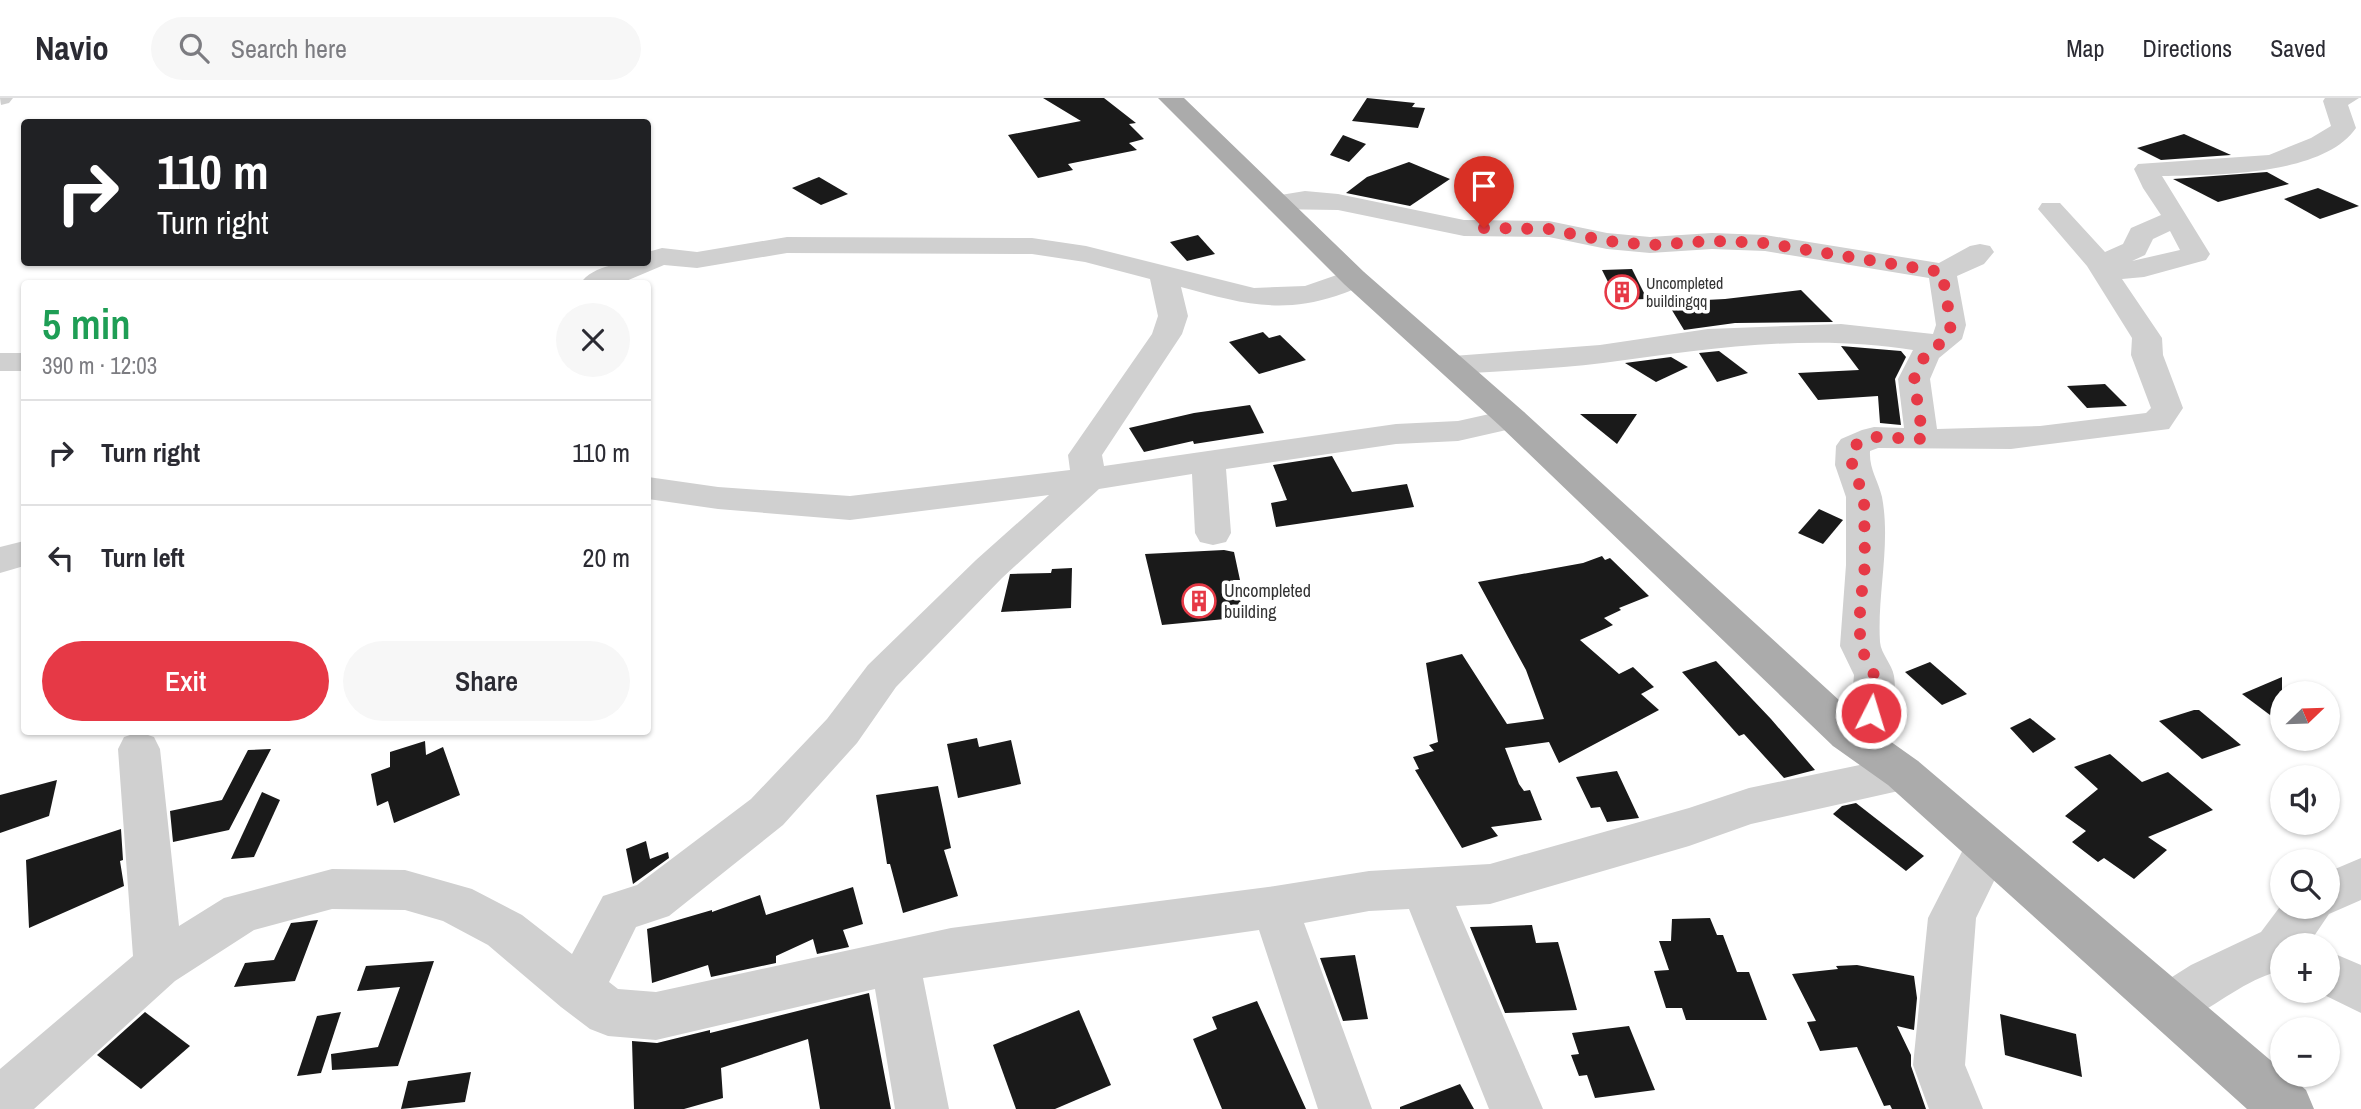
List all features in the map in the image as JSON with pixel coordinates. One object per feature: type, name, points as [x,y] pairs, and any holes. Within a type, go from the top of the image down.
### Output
[{"type":"main road","points":[[1170,98],[1354,278],[1512,419],[1848,734],[1903,773],[2287,1109]]},
{"type":"street","points":[[2102,268],[2144,268],[2196,254],[2166,199],[2150,184],[2147,169],[2256,167],[2283,162],[2344,128],[2336,102],[2347,98]]},
{"type":"street","points":[[1278,203],[1305,200],[1338,202],[1464,228],[1549,229],[1639,244],[1712,241],[1765,243],[1942,272],[1975,258],[1980,252]]},
{"type":"street","points":[[1848,734],[1871,713],[1874,675],[1860,646],[1860,607],[1865,565],[1864,497],[1852,465],[1853,446],[1874,437],[2024,440],[2157,422],[2166,408],[2147,355],[2147,338],[2102,268],[2051,209]]},
{"type":"street","points":[[2102,268],[2135,250],[2141,234],[2177,218]]},
{"type":"street","points":[[651,260],[662,256],[711,258],[786,245],[1032,246],[1059,248],[1225,292],[1278,299],[1316,295],[1354,278]]},
{"type":"street","points":[[603,280],[637,266]]},
{"type":"street","points":[[1923,439],[1914,379],[1926,353],[1947,339],[1951,325],[1942,272]]},
{"type":"street","points":[[1088,479],[1085,455],[1167,334],[1173,316],[1163,274]]},
{"type":"street","points":[[1453,365],[1600,354],[1708,338],[1841,333],[1878,335],[1936,344]]},
{"type":"street","points":[[0,362],[21,362]]},
{"type":"street","points":[[651,488],[718,498],[850,508],[1088,479],[1396,434],[1458,430],[1512,419]]},
{"type":"street","points":[[1208,461],[1213,533]]},
{"type":"street","points":[[579,991],[620,911],[652,901],[767,812],[842,731],[882,676],[989,569],[1088,479]]},
{"type":"street","points":[[0,560],[21,555]]},
{"type":"street","points":[[139,749],[158,965]]},
{"type":"street","points":[[0,1104],[158,965],[242,913],[332,889],[405,890],[455,904],[505,930],[608,1012],[656,1016],[951,950],[1275,907],[1369,891],[1490,884],[1689,827],[1749,806],[1903,773]]},
{"type":"street","points":[[1956,1109],[1939,1065],[1952,918],[1987,848]]},
{"type":"street","points":[[2340,888],[2361,878]]},
{"type":"street","points":[[1424,887],[1516,1109]]},
{"type":"street","points":[[1275,907],[1345,1109]]},
{"type":"street","points":[[2171,1005],[2209,981],[2270,953]]},
{"type":"street","points":[[895,962],[922,1109]]},
{"type":"street","points":[[2340,979],[2361,990]]},
{"type":"building","points":[[1043,98],[1104,98],[1136,123],[1129,124],[1144,139],[1129,143],[1137,150],[1068,164],[1073,170],[1038,178],[1008,135],[1081,121]]},
{"type":"building","points":[[1367,98],[1415,103],[1412,107],[1425,108],[1418,128],[1352,121]]},
{"type":"building","points":[[2184,134],[2231,155],[2161,160],[2137,148]]},
{"type":"building","points":[[1343,135],[1366,144],[1349,162],[1330,155]]},
{"type":"building","points":[[1409,162],[1450,179],[1410,206],[1346,193],[1367,177]]},
{"type":"building","points":[[2267,172],[2289,184],[2218,202],[2173,179]]},
{"type":"building","points":[[819,177],[848,194],[821,205],[792,188]]},
{"type":"building","points":[[2318,188],[2359,206],[2320,219],[2284,199]]},
{"type":"building","points":[[1198,235],[1215,254],[1187,261],[1170,242]]},
{"type":"building","name":"Uncompleted buildingqq","points":[[1632,269],[1647,299],[1617,300],[1602,270]]},
{"type":"building","points":[[1801,290],[1833,322],[1735,323],[1684,330],[1667,302],[1725,299]]},
{"type":"building","points":[[1263,332],[1269,338],[1280,335],[1306,360],[1259,374],[1229,342]]},
{"type":"building","points":[[1841,346],[1901,351],[1906,357],[1895,379],[1901,425],[1880,423],[1878,396],[1818,400],[1798,373],[1859,370]]},
{"type":"building","points":[[1719,351],[1748,373],[1717,382],[1699,353]]},
{"type":"building","points":[[1671,357],[1688,367],[1656,382],[1625,363]]},
{"type":"building","points":[[2105,384],[2127,406],[2087,408],[2067,386]]},
{"type":"building","points":[[1250,405],[1264,433],[1194,444],[1193,441],[1144,452],[1129,428],[1194,413]]},
{"type":"building","points":[[1580,414],[1637,414],[1617,444]]},
{"type":"building","points":[[1332,456],[1352,492],[1407,484],[1414,507],[1276,527],[1271,503],[1287,500],[1273,465]]},
{"type":"building","points":[[1819,509],[1843,520],[1823,544],[1798,533]]},
{"type":"building","name":"Uncompleted building","points":[[1224,550],[1234,552],[1240,580],[1233,580],[1246,617],[1162,625],[1145,554]]},
{"type":"building","points":[[1602,556],[1605,560],[1610,558],[1649,596],[1619,608],[1621,610],[1604,618],[1613,625],[1580,640],[1619,674],[1633,667],[1654,687],[1641,694],[1659,710],[1559,763],[1549,742],[1505,748],[1519,784],[1524,791],[1530,790],[1542,820],[1491,827],[1498,836],[1462,848],[1415,770],[1419,769],[1413,757],[1434,751],[1429,745],[1438,742],[1426,663],[1462,654],[1507,724],[1544,719],[1526,670],[1478,582],[1583,563]]},
{"type":"building","points":[[1072,568],[1071,608],[1001,612],[1010,574],[1051,573],[1052,569]]},
{"type":"building","points":[[1716,661],[1815,770],[1784,778],[1744,734],[1739,736],[1682,672]]},
{"type":"building","points":[[1930,662],[1967,694],[1942,705],[1905,672]]},
{"type":"building","points":[[2270,682],[2270,715],[2242,694]]},
{"type":"building","points":[[2199,710],[2241,745],[2202,759],[2159,721]]},
{"type":"building","points":[[2030,718],[2056,739],[2033,753],[2010,728]]},
{"type":"building","points":[[977,738],[979,747],[1011,740],[1021,784],[958,798],[947,744]]},
{"type":"building","points":[[425,741],[426,755],[443,747],[460,795],[394,823],[388,801],[377,806],[371,774],[390,767],[390,752]]},
{"type":"building","points":[[271,749],[229,830],[173,842],[170,811],[222,800],[248,750]]},
{"type":"building","points":[[2110,754],[2142,782],[2168,772],[2213,810],[2148,837],[2167,850],[2134,879],[2104,858],[2098,862],[2072,842],[2086,831],[2065,816],[2098,789],[2074,767]]},
{"type":"building","points":[[1617,771],[1639,818],[1607,822],[1600,807],[1591,808],[1576,777]]},
{"type":"building","points":[[57,780],[49,816],[0,833],[0,795]]},
{"type":"building","points":[[938,786],[951,848],[944,850],[958,896],[903,913],[890,864],[887,864],[876,795]]},
{"type":"building","points":[[262,792],[280,800],[254,857],[231,859]]},
{"type":"building","points":[[1856,803],[1924,856],[1906,871],[1833,814],[1842,806]]},
{"type":"building","points":[[121,829],[123,860],[120,861],[124,886],[29,928],[26,860]]},
{"type":"building","points":[[646,841],[650,859],[668,852],[669,858],[633,884],[626,849]]},
{"type":"building","points":[[853,887],[863,924],[843,930],[849,947],[817,954],[813,939],[776,956],[776,963],[711,977],[708,965],[652,983],[647,929],[712,912],[760,895],[766,915]]},
{"type":"building","points":[[1710,918],[1717,935],[1723,935],[1737,972],[1749,972],[1767,1020],[1686,1020],[1682,1008],[1666,1008],[1654,971],[1669,970],[1659,941],[1671,941],[1672,919]]},
{"type":"building","points":[[318,920],[295,981],[234,987],[245,963],[274,960],[291,923]]},
{"type":"building","points":[[1532,925],[1536,943],[1558,942],[1577,1010],[1505,1013],[1470,927]]},
{"type":"building","points":[[1355,955],[1368,1019],[1343,1021],[1320,958]]},
{"type":"building","points":[[434,961],[398,1066],[332,1070],[331,1054],[378,1047],[400,987],[357,991],[366,966]]},
{"type":"building","points":[[1857,965],[1914,976],[1917,998],[1914,1030],[1897,1026],[1911,1055],[1911,1066],[1926,1109],[1892,1109],[1890,1105],[1884,1106],[1857,1047],[1820,1051],[1807,1022],[1816,1021],[1792,974]]},
{"type":"building","points":[[869,993],[891,1109],[820,1109],[808,1039],[721,1068],[723,1098],[684,1109],[634,1109],[632,1041],[657,1043],[710,1030],[710,1033]]},
{"type":"building","points":[[1257,1001],[1306,1109],[1222,1109],[1193,1039],[1217,1029],[1212,1017]]},
{"type":"building","points":[[1079,1010],[1111,1085],[1055,1109],[1016,1109],[993,1045]]},
{"type":"building","points":[[145,1012],[190,1046],[141,1089],[97,1055]]},
{"type":"building","points":[[341,1012],[321,1073],[297,1076],[317,1016]]},
{"type":"building","points":[[2000,1014],[2076,1034],[2082,1077],[2005,1055]]},
{"type":"building","points":[[1629,1026],[1655,1090],[1595,1098],[1587,1075],[1579,1076],[1571,1055],[1579,1054],[1572,1033]]},
{"type":"building","points":[[471,1072],[465,1102],[401,1109],[408,1081]]},
{"type":"building","points":[[1460,1084],[1474,1109],[1400,1109],[1400,1107]]},
{"type":"place","name":"Uncompleted buildingqq","points":[[1622,292]]},
{"type":"place","name":"Uncompleted building","points":[[1199,601]]},
{"type":"route","points":[[1484,228],[1549,229],[1606,241],[1650,245],[1712,241],[1765,243],[1942,272],[1951,325],[1947,339],[1926,353],[1914,379],[1923,439],[1874,437],[1853,446],[1852,465],[1864,497],[1865,565],[1860,607],[1860,646],[1874,675],[1871,713]]}]
